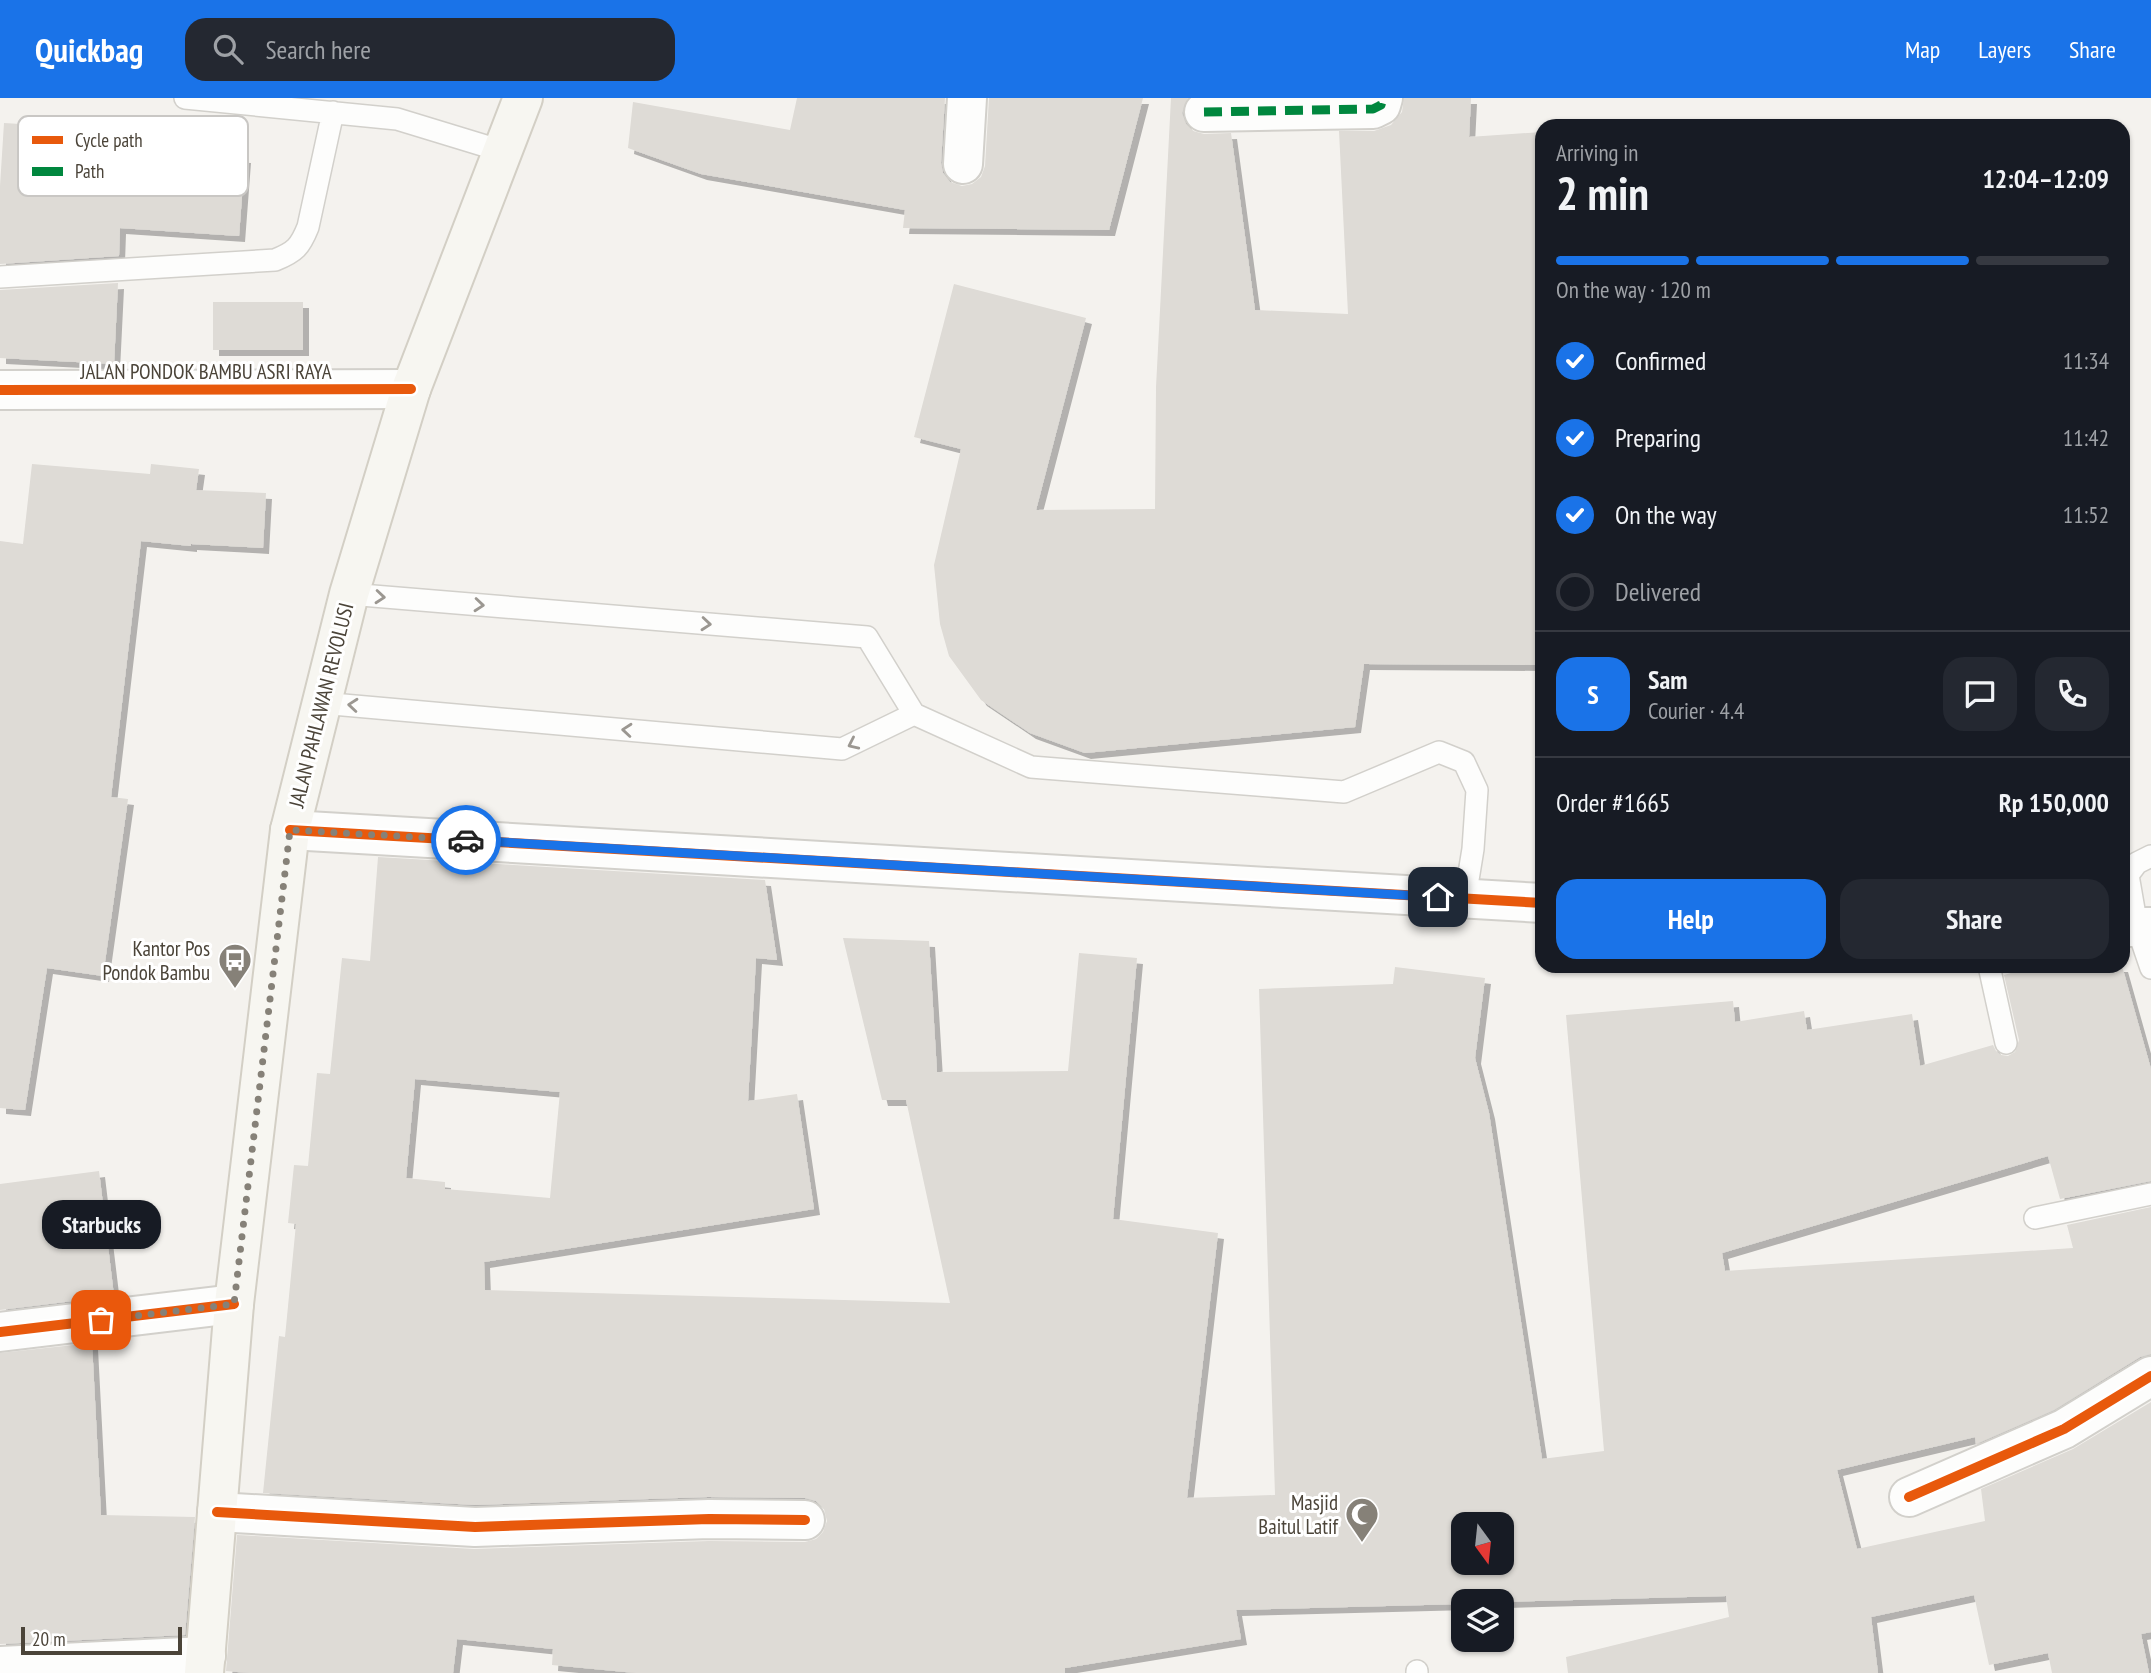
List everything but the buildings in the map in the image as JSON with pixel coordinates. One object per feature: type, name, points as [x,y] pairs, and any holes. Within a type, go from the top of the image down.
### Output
[{"type":"main road","name":"JALAN PAHLAWAN REVOLUSI","points":[[205,1665],[234,1304],[290,830],[349,594],[411,389],[523,98]]},
{"type":"street","points":[[963,164],[967,98]]},
{"type":"street","points":[[1204,112],[1373,109],[1381,105],[1383,98]]},
{"type":"street","name":"JALAN PONDOK BAMBU ASRI RAYA","points":[[0,390],[411,389]]},
{"type":"street","points":[[290,830],[1535,903]]},
{"type":"street","points":[[0,1332],[234,1304]]},
{"type":"street","points":[[1909,1497],[2064,1429],[2151,1376]]},
{"type":"street","points":[[217,1512],[475,1527],[709,1519],[805,1520]]},
{"type":"street","points":[[0,1665],[205,1665]]},
{"type":"lane","points":[[184,98],[397,119],[502,151]]},
{"type":"lane","points":[[0,277],[275,260],[292,254],[308,227],[334,112]]},
{"type":"lane","points":[[349,594],[867,637],[914,714],[1031,767],[1344,792],[1439,752],[1464,762],[1477,790],[1465,898]]},
{"type":"lane","points":[[321,703],[842,749],[914,714]]},
{"type":"lane","points":[[2130,872],[2137,863],[2151,856]]},
{"type":"lane","points":[[2130,887],[2137,927],[2151,968]]},
{"type":"lane","points":[[1991,973],[2006,1043]]},
{"type":"lane","points":[[2035,1219],[2151,1194]]},
{"type":"marked path","points":[[1204,112],[1373,109],[1381,105],[1383,98]]},
{"type":"cycle path","points":[[0,390],[411,389]]},
{"type":"cycle path","points":[[290,830],[1535,903]]},
{"type":"cycle path","points":[[0,1332],[234,1304]]},
{"type":"cycle path","points":[[1909,1497],[2064,1429],[2151,1376]]},
{"type":"cycle path","points":[[217,1512],[475,1527],[709,1519],[805,1520]]},
{"type":"way so far","points":[[101,1320],[234,1304],[290,830],[466,840]]},
{"type":"place","name":"Kantor Pos Pondok Bambu","points":[[235,990]]},
{"type":"place","name":"Starbucks","points":[[101,1320]]},
{"type":"place","name":"Masjid Baitul Latif","points":[[1362,1544]]},
{"type":"route","points":[[466,840],[1438,897]]}]
